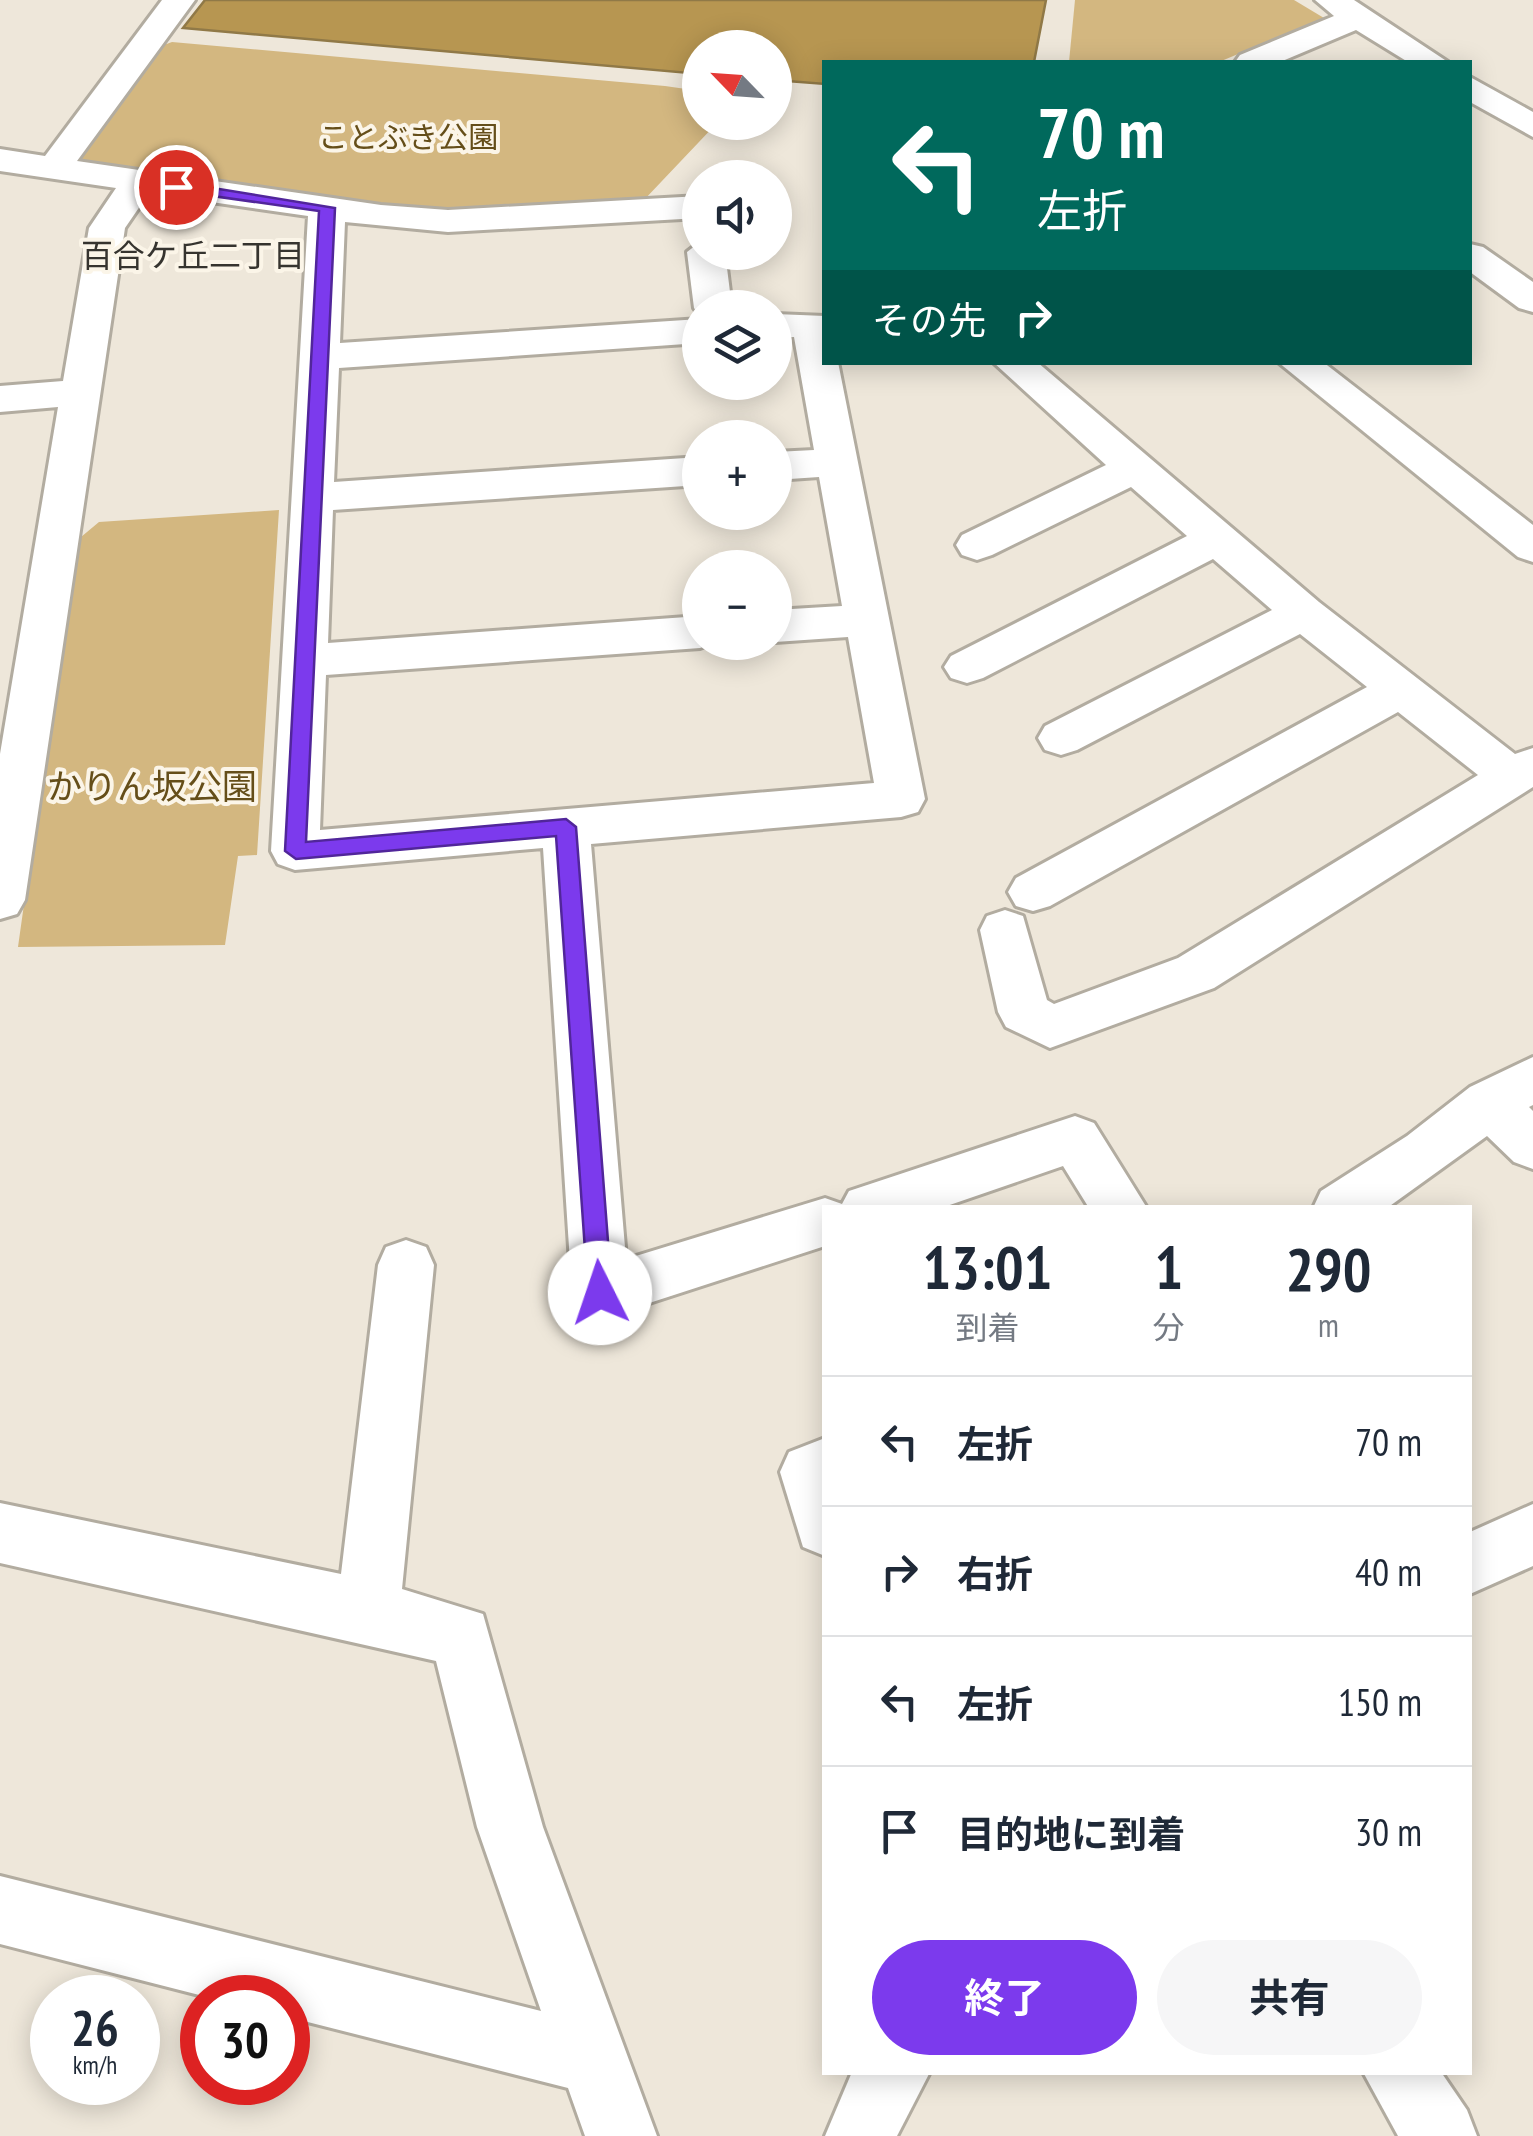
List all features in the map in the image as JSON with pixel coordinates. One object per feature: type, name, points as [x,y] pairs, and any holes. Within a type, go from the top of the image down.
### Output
[{"type":"street","points":[[52,169],[179,0]]},
{"type":"street","points":[[1255,60],[1345,8],[1428,60]]},
{"type":"street","points":[[1472,88],[1526,117]]},
{"type":"street","points":[[0,160],[327,208],[448,221],[682,208]]},
{"type":"street","points":[[0,900],[106,228],[138,182]]},
{"type":"street","points":[[327,208],[296,851],[901,799],[810,324],[792,325]]},
{"type":"street","points":[[1472,256],[1533,300]]},
{"type":"street","points":[[318,357],[682,332]]},
{"type":"street","points":[[1015,365],[1398,690],[1523,772],[1196,972],[1050,1027],[1024,1012],[1019,911],[1118,849],[1398,690]]},
{"type":"street","points":[[1301,365],[1533,547]]},
{"type":"street","points":[[0,399],[78,394]]},
{"type":"street","points":[[792,465],[837,462]]},
{"type":"street","points":[[976,544],[1134,468]]},
{"type":"street","points":[[313,497],[682,472]]},
{"type":"street","points":[[966,667],[1217,538]]},
{"type":"street","points":[[1060,738],[1304,613]]},
{"type":"street","points":[[792,625],[864,620]]},
{"type":"street","points":[[304,661],[682,633]]},
{"type":"street","points":[[566,827],[600,1293],[822,1223]]},
{"type":"street","points":[[1345,1205],[1426,1153],[1511,1091],[1533,1146]]},
{"type":"street","points":[[877,1205],[1075,1140],[1118,1205]]},
{"type":"street","points":[[368,1611],[406,1266]]},
{"type":"street","points":[[822,1468],[810,1472],[822,1515]]},
{"type":"street","points":[[0,1532],[368,1611],[460,1636],[510,1828],[622,2136]]},
{"type":"street","points":[[1472,1563],[1533,1534]]},
{"type":"street","points":[[0,1910],[593,2059]]},
{"type":"street","points":[[861,2136],[883,2084],[892,2075]]},
{"type":"street","points":[[1400,2075],[1441,2136]]},
{"type":"green space","points":[[1075,0],[1294,0],[1324,18],[1224,60],[1069,60]]},
{"type":"green space","name":"ことぶき公園","points":[[172,42],[682,88],[682,140],[701,140],[643,201],[411,210],[86,164],[79,156],[161,46]]},
{"type":"green space","name":"かりん坂公園","points":[[279,510],[257,855],[238,856],[225,945],[18,947],[75,542],[99,522]]},
{"type":"shaded area","points":[[205,0],[1046,0],[1034,60],[822,60],[822,84],[792,81],[792,30],[682,30],[682,72],[183,28]]},
{"type":"district","name":"百合ケ丘二丁目","points":[[193,255]]},
{"type":"route","points":[[176,187],[327,208],[296,851],[566,827],[600,1293]]}]
